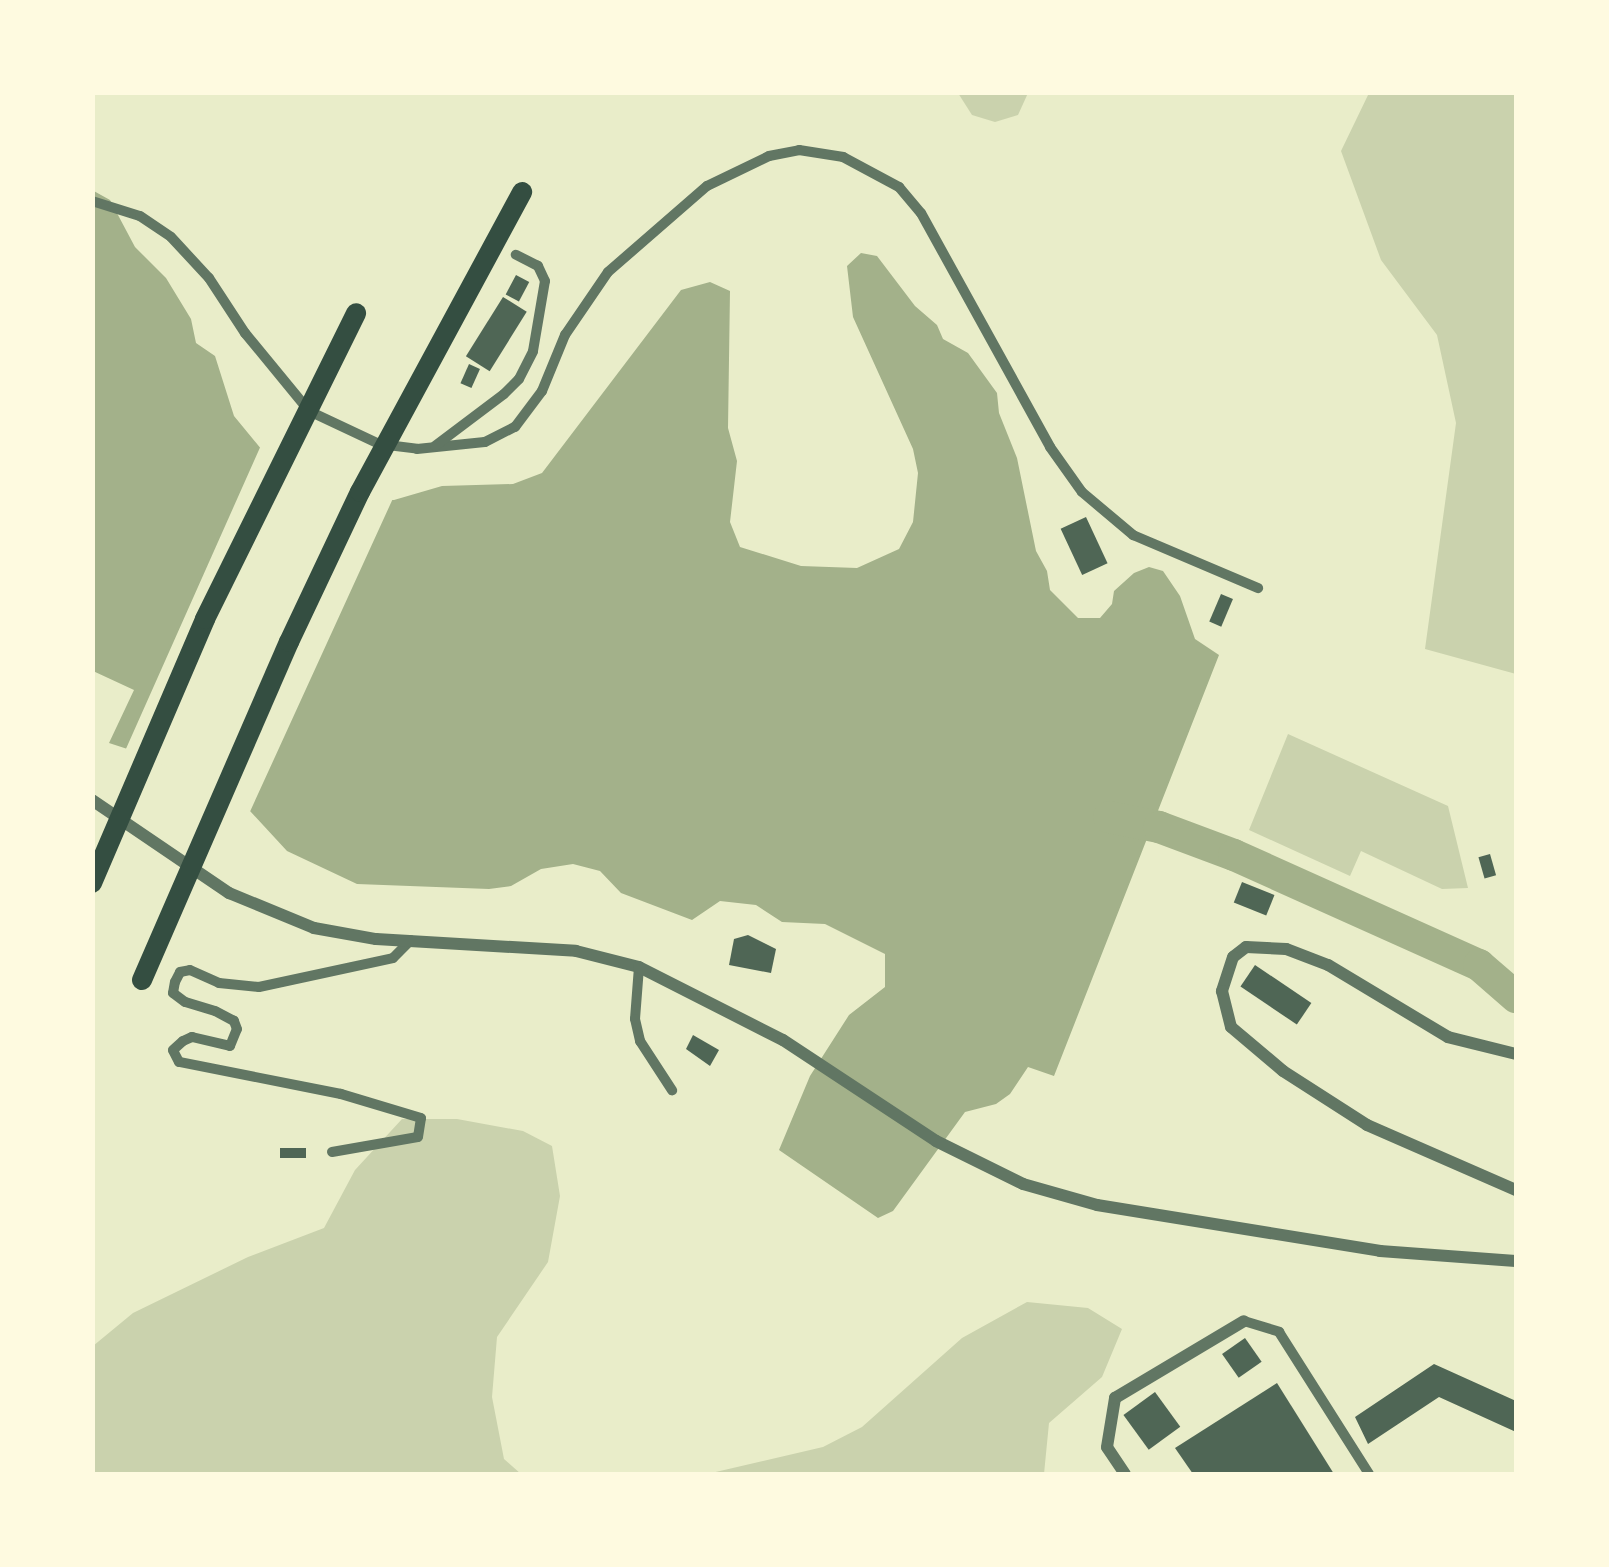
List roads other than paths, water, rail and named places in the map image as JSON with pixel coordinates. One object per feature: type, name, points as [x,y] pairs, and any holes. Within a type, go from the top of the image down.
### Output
[{"type":"highway","points":[[142,980],[289,642],[426,363],[522,192]]},
{"type":"highway","points":[[92,883],[204,619],[356,313]]},
{"type":"street","points":[[92,201],[140,216],[171,237],[209,278],[244,333],[308,410],[379,444],[435,447],[485,442],[515,428],[542,391],[565,335],[608,272],[708,186],[768,156],[822,150],[879,173],[899,186],[922,213],[1050,447],[1082,492],[1132,535],[1258,588]]},
{"type":"street","points":[[435,447],[519,380],[532,351],[545,282],[538,266],[516,255]]},
{"type":"street","points":[[92,800],[229,893],[278,916],[360,936],[576,951],[638,967],[783,1040],[936,1141],[1023,1184],[1097,1206],[1380,1251],[1516,1262]]},
{"type":"street","points":[[332,1152],[418,1137],[422,1118],[342,1094],[180,1062],[174,1050],[192,1036],[230,1046],[237,1029],[234,1021],[215,1011],[185,1002],[174,993],[176,982],[180,972],[190,970],[219,984],[259,987],[393,958],[411,940]]},
{"type":"street","points":[[1516,1054],[1448,1037],[1328,965],[1286,949],[1246,948],[1233,956],[1222,991],[1231,1027],[1283,1071],[1367,1125],[1516,1190]]},
{"type":"street","points":[[638,967],[635,1019],[640,1040],[672,1090]]},
{"type":"street","points":[[1124,1474],[1107,1446],[1115,1398],[1244,1321],[1280,1332],[1369,1474]]},
{"type":"waterway","points":[[1109,817],[1159,827],[1234,855],[1479,965],[1516,997]]}]
